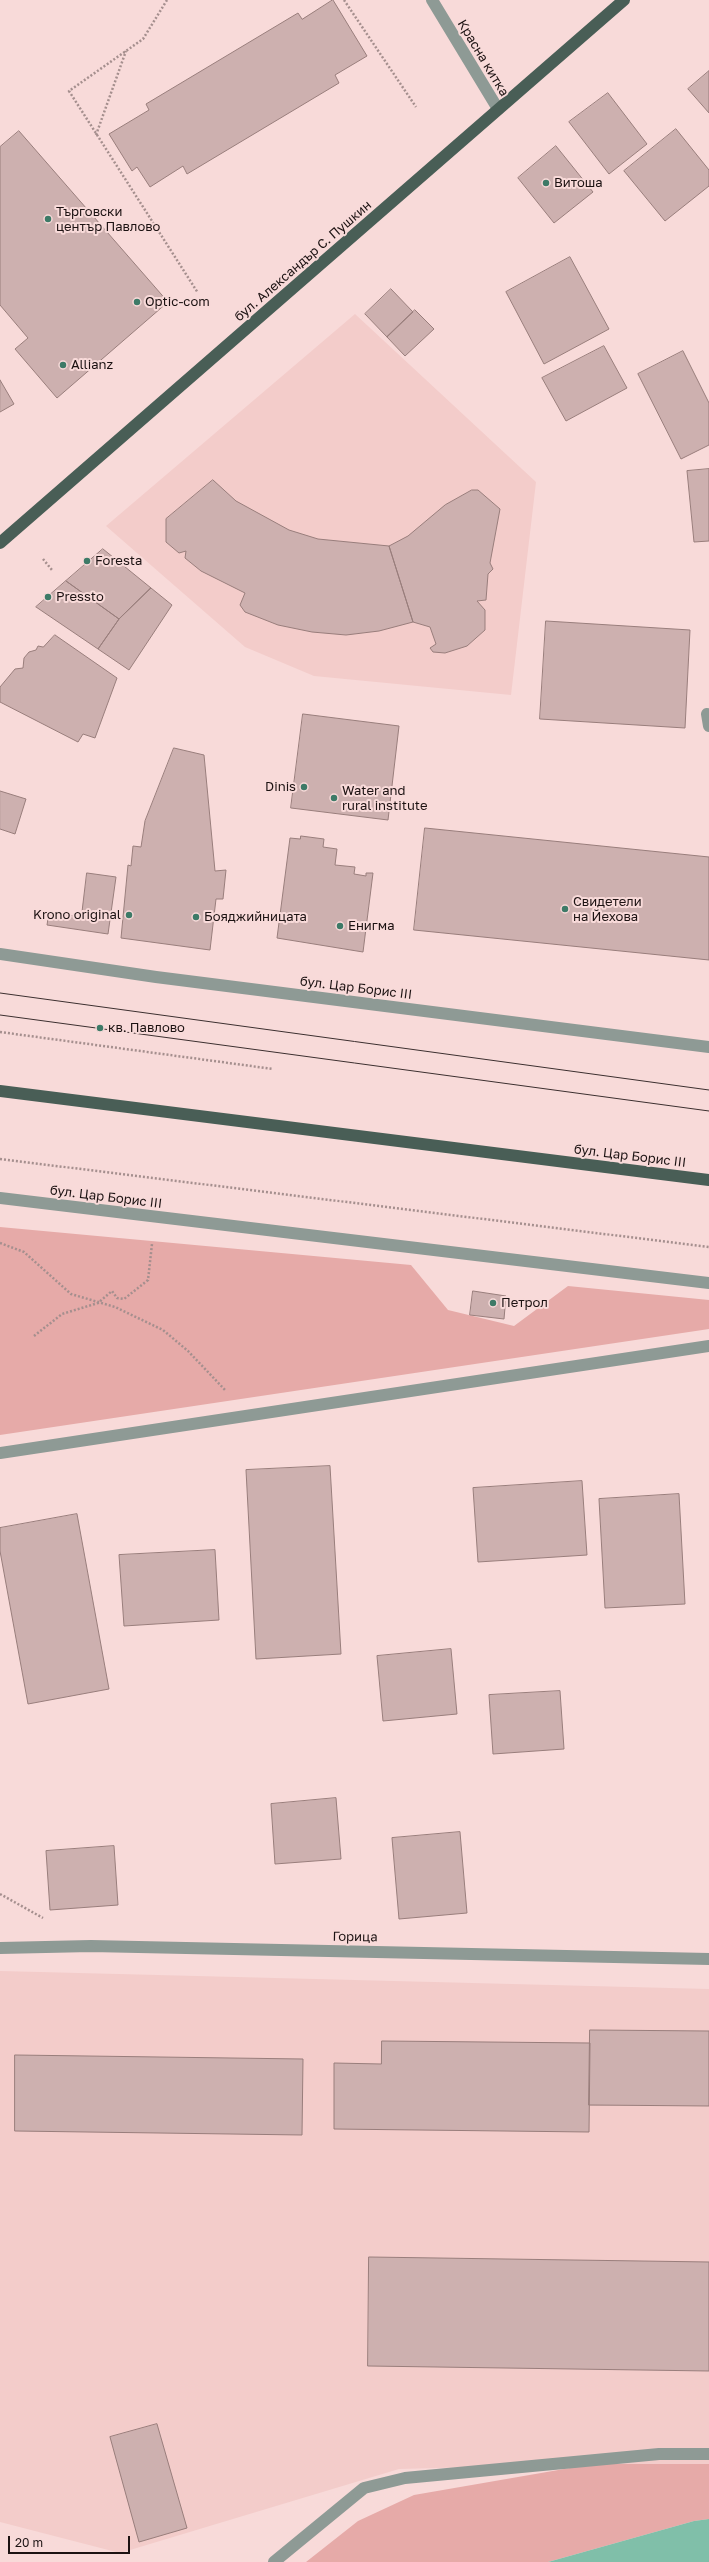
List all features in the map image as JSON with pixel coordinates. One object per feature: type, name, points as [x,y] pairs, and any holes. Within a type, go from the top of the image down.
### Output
[{"type":"main road","name":"бул. Александър С. Пушкин","points":[[0,543],[624,0]]},
{"type":"main road","name":"бул. Цар Борис III","points":[[0,1091],[709,1180]]},
{"type":"street","name":"Красна китка","points":[[432,0],[498,109]]},
{"type":"street","name":"бул. Цар Борис III","points":[[0,954],[156,977],[709,1047]]},
{"type":"street","name":"бул. Цар Борис III","points":[[0,1198],[709,1283]]},
{"type":"street","points":[[0,1453],[709,1346]]},
{"type":"street","name":"Горица","points":[[0,1948],[91,1946],[709,1958]]},
{"type":"street","points":[[274,2562],[364,2488],[413,2478],[659,2454],[709,2454]]},
{"type":"path","points":[[167,0],[143,39],[69,91],[198,293]]},
{"type":"path","points":[[344,0],[416,107]]},
{"type":"path","points":[[96,135],[126,50]]},
{"type":"path","points":[[43,559],[52,570]]},
{"type":"path","points":[[0,1032],[273,1069]]},
{"type":"path","points":[[0,1159],[709,1247]]},
{"type":"path","points":[[34,1336],[62,1314],[98,1303],[112,1291],[117,1298],[124,1299],[148,1280],[153,1237]]},
{"type":"path","points":[[0,1243],[24,1252],[71,1294],[115,1307],[163,1330],[188,1351],[246,1416]]},
{"type":"shaded area","points":[[355,314],[536,482],[511,695],[314,676],[245,647],[106,526]]},
{"type":"shaded area","points":[[0,1227],[411,1265],[448,1310],[514,1326],[568,1286],[709,1300],[709,1329],[0,1435]]},
{"type":"shaded area","points":[[0,1971],[709,1989],[709,2464],[593,2464],[399,2469],[120,2553],[0,2522]]},
{"type":"shaded area","points":[[593,2464],[709,2464],[709,2519],[694,2521],[548,2562],[306,2562],[358,2521],[414,2495]]},
{"type":"shaded area","points":[[709,2519],[709,2562],[548,2562],[694,2521]]},
{"type":"building","points":[[333,0],[367,56],[335,75],[339,83],[187,174],[183,166],[150,187],[137,167],[132,171],[109,134],[149,110],[146,104],[298,13],[302,19]]},
{"type":"building","points":[[709,71],[709,113],[688,89]]},
{"type":"building","points":[[608,93],[647,144],[609,174],[569,122]]},
{"type":"building","points":[[676,129],[709,170],[709,186],[665,221],[624,171]]},
{"type":"building","name":"Търговски център Павлово","points":[[19,131],[168,302],[57,398],[15,349],[28,338],[0,305],[0,147]]},
{"type":"building","points":[[556,146],[593,192],[554,223],[518,178]]},
{"type":"building","points":[[570,257],[609,329],[544,364],[506,292]]},
{"type":"building","points":[[391,289],[413,312],[387,337],[365,314]]},
{"type":"building","points":[[415,310],[434,329],[405,356],[387,337]]},
{"type":"building","points":[[604,346],[627,388],[566,421],[542,378]]},
{"type":"building","points":[[683,351],[709,403],[709,445],[681,459],[638,374]]},
{"type":"building","points":[[0,380],[14,404],[0,412]]},
{"type":"building","points":[[709,469],[709,541],[694,542],[687,471]]},
{"type":"building","points":[[213,480],[236,501],[289,530],[318,539],[389,546],[413,622],[379,631],[346,635],[312,632],[278,625],[245,612],[240,605],[245,593],[201,571],[185,558],[186,551],[179,553],[166,542],[166,519]]},
{"type":"building","points":[[472,490],[478,490],[500,509],[490,563],[493,569],[488,574],[486,600],[477,601],[485,610],[485,630],[467,646],[445,653],[433,652],[430,648],[436,644],[430,627],[413,622],[389,546],[408,536],[445,505]]},
{"type":"building","points":[[103,549],[151,588],[119,619],[66,581]]},
{"type":"building","points":[[66,581],[119,619],[98,649],[36,607]]},
{"type":"building","points":[[151,588],[172,605],[129,670],[98,649],[119,619]]},
{"type":"building","points":[[546,621],[690,630],[685,728],[540,719]]},
{"type":"building","points":[[55,635],[117,678],[95,738],[83,734],[78,742],[0,702],[0,687],[15,669],[23,668],[24,658],[29,652],[36,650],[38,646],[43,647]]},
{"type":"building","points":[[303,714],[399,726],[388,820],[291,808]]},
{"type":"building","points":[[174,748],[204,755],[215,871],[226,870],[223,899],[216,899],[210,950],[121,938],[128,865],[131,866],[133,846],[141,847],[145,821]]},
{"type":"building","points":[[0,791],[26,799],[15,834],[0,829]]},
{"type":"building","points":[[425,828],[709,857],[709,960],[414,930]]},
{"type":"building","points":[[301,836],[324,839],[323,847],[337,849],[335,865],[355,867],[354,874],[366,876],[366,873],[373,873],[363,952],[277,938],[290,838],[300,839]]},
{"type":"building","points":[[87,873],[116,877],[108,934],[47,925],[49,912],[81,917]]},
{"type":"building","points":[[473,1291],[506,1296],[504,1319],[470,1315]]},
{"type":"building","points":[[330,1466],[341,1654],[256,1659],[246,1470]]},
{"type":"building","points":[[582,1481],[587,1555],[478,1562],[473,1488]]},
{"type":"building","points":[[679,1494],[685,1604],[605,1608],[599,1499]]},
{"type":"building","points":[[77,1514],[109,1689],[28,1704],[0,1551],[0,1528]]},
{"type":"building","points":[[215,1550],[219,1620],[124,1626],[119,1555]]},
{"type":"building","points":[[451,1649],[457,1714],[383,1721],[377,1656]]},
{"type":"building","points":[[560,1691],[564,1749],[493,1754],[489,1695]]},
{"type":"building","points":[[336,1798],[341,1859],[275,1864],[271,1804]]},
{"type":"building","points":[[460,1832],[467,1913],[399,1919],[392,1838]]},
{"type":"building","points":[[114,1846],[118,1905],[50,1910],[46,1851]]},
{"type":"building","points":[[590,2030],[709,2031],[709,2106],[589,2105]]},
{"type":"building","points":[[382,2041],[590,2043],[589,2132],[334,2129],[334,2063],[381,2064]]},
{"type":"building","points":[[15,2055],[303,2059],[302,2135],[15,2131]]},
{"type":"building","points":[[369,2257],[709,2262],[709,2371],[368,2366]]},
{"type":"building","points":[[157,2424],[187,2528],[139,2542],[110,2437]]},
{"type":"tram line","points":[[0,993],[709,1090]]},
{"type":"tram line","points":[[0,1015],[709,1111]]},
{"type":"place","name":"Витоша","points":[[546,183]]},
{"type":"place","name":"Търговски център Павлово","points":[[48,219]]},
{"type":"place","name":"Optic-com","points":[[137,302]]},
{"type":"place","name":"Allianz","points":[[63,365]]},
{"type":"place","name":"Foresta","points":[[87,561]]},
{"type":"place","name":"Pressto","points":[[48,597]]},
{"type":"place","name":"Dinis","points":[[304,787]]},
{"type":"place","name":"Water and rural institute","points":[[334,798]]},
{"type":"place","name":"Свидетели на Йехова","points":[[565,909]]},
{"type":"place","name":"Krono original","points":[[129,915]]},
{"type":"place","name":"Бояджийницата","points":[[196,917]]},
{"type":"place","name":"Енигма","points":[[340,926]]},
{"type":"place","name":"кв. Павлово","points":[[100,1028]]},
{"type":"place","name":"Петрол","points":[[493,1303]]}]
